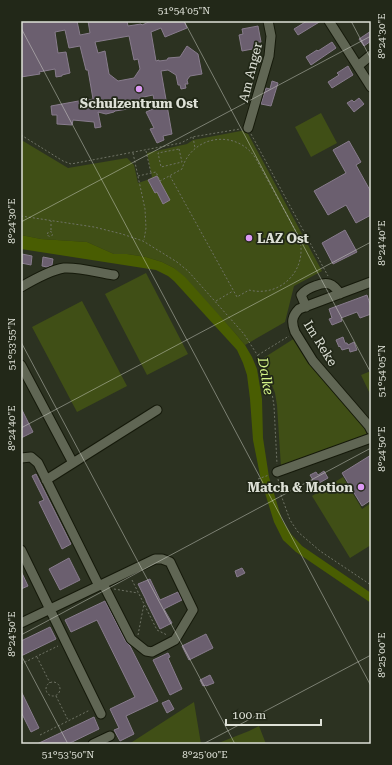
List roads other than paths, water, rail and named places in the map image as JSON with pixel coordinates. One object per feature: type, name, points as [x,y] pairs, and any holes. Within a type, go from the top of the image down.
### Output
[{"type":"street","name":"Am Anger","points":[[248,128],[270,56],[271,36],[268,21]]},
{"type":"street","points":[[329,21],[371,86]]},
{"type":"street","points":[[358,66],[371,55]]},
{"type":"street","points":[[21,287],[51,272],[64,268],[114,275]]},
{"type":"street","name":"Im Reke","points":[[371,282],[299,309],[294,314],[293,319],[293,327],[295,332],[313,360],[371,430]]},
{"type":"street","points":[[306,306],[301,295],[306,289],[329,283],[336,288],[340,294]]},
{"type":"street","points":[[21,365],[73,463]]},
{"type":"street","points":[[46,480],[157,410]]},
{"type":"street","points":[[277,472],[371,438]]},
{"type":"street","points":[[21,458],[31,457],[38,463],[46,480],[103,586],[131,639],[146,652],[152,652],[176,640],[193,610],[170,562],[162,559],[155,559],[103,586],[21,623]]},
{"type":"street","points":[[21,550],[99,710]]},
{"type":"street","points":[[93,744],[110,736]]},
{"type":"place","name":"Schulzentrum Ost","points":[[139,89]]},
{"type":"place","name":"LAZ Ost","points":[[249,238]]},
{"type":"place","name":"Match & Motion","points":[[361,487]]},
{"type":"water label","name":"Dalke","points":[[266,376]]}]
